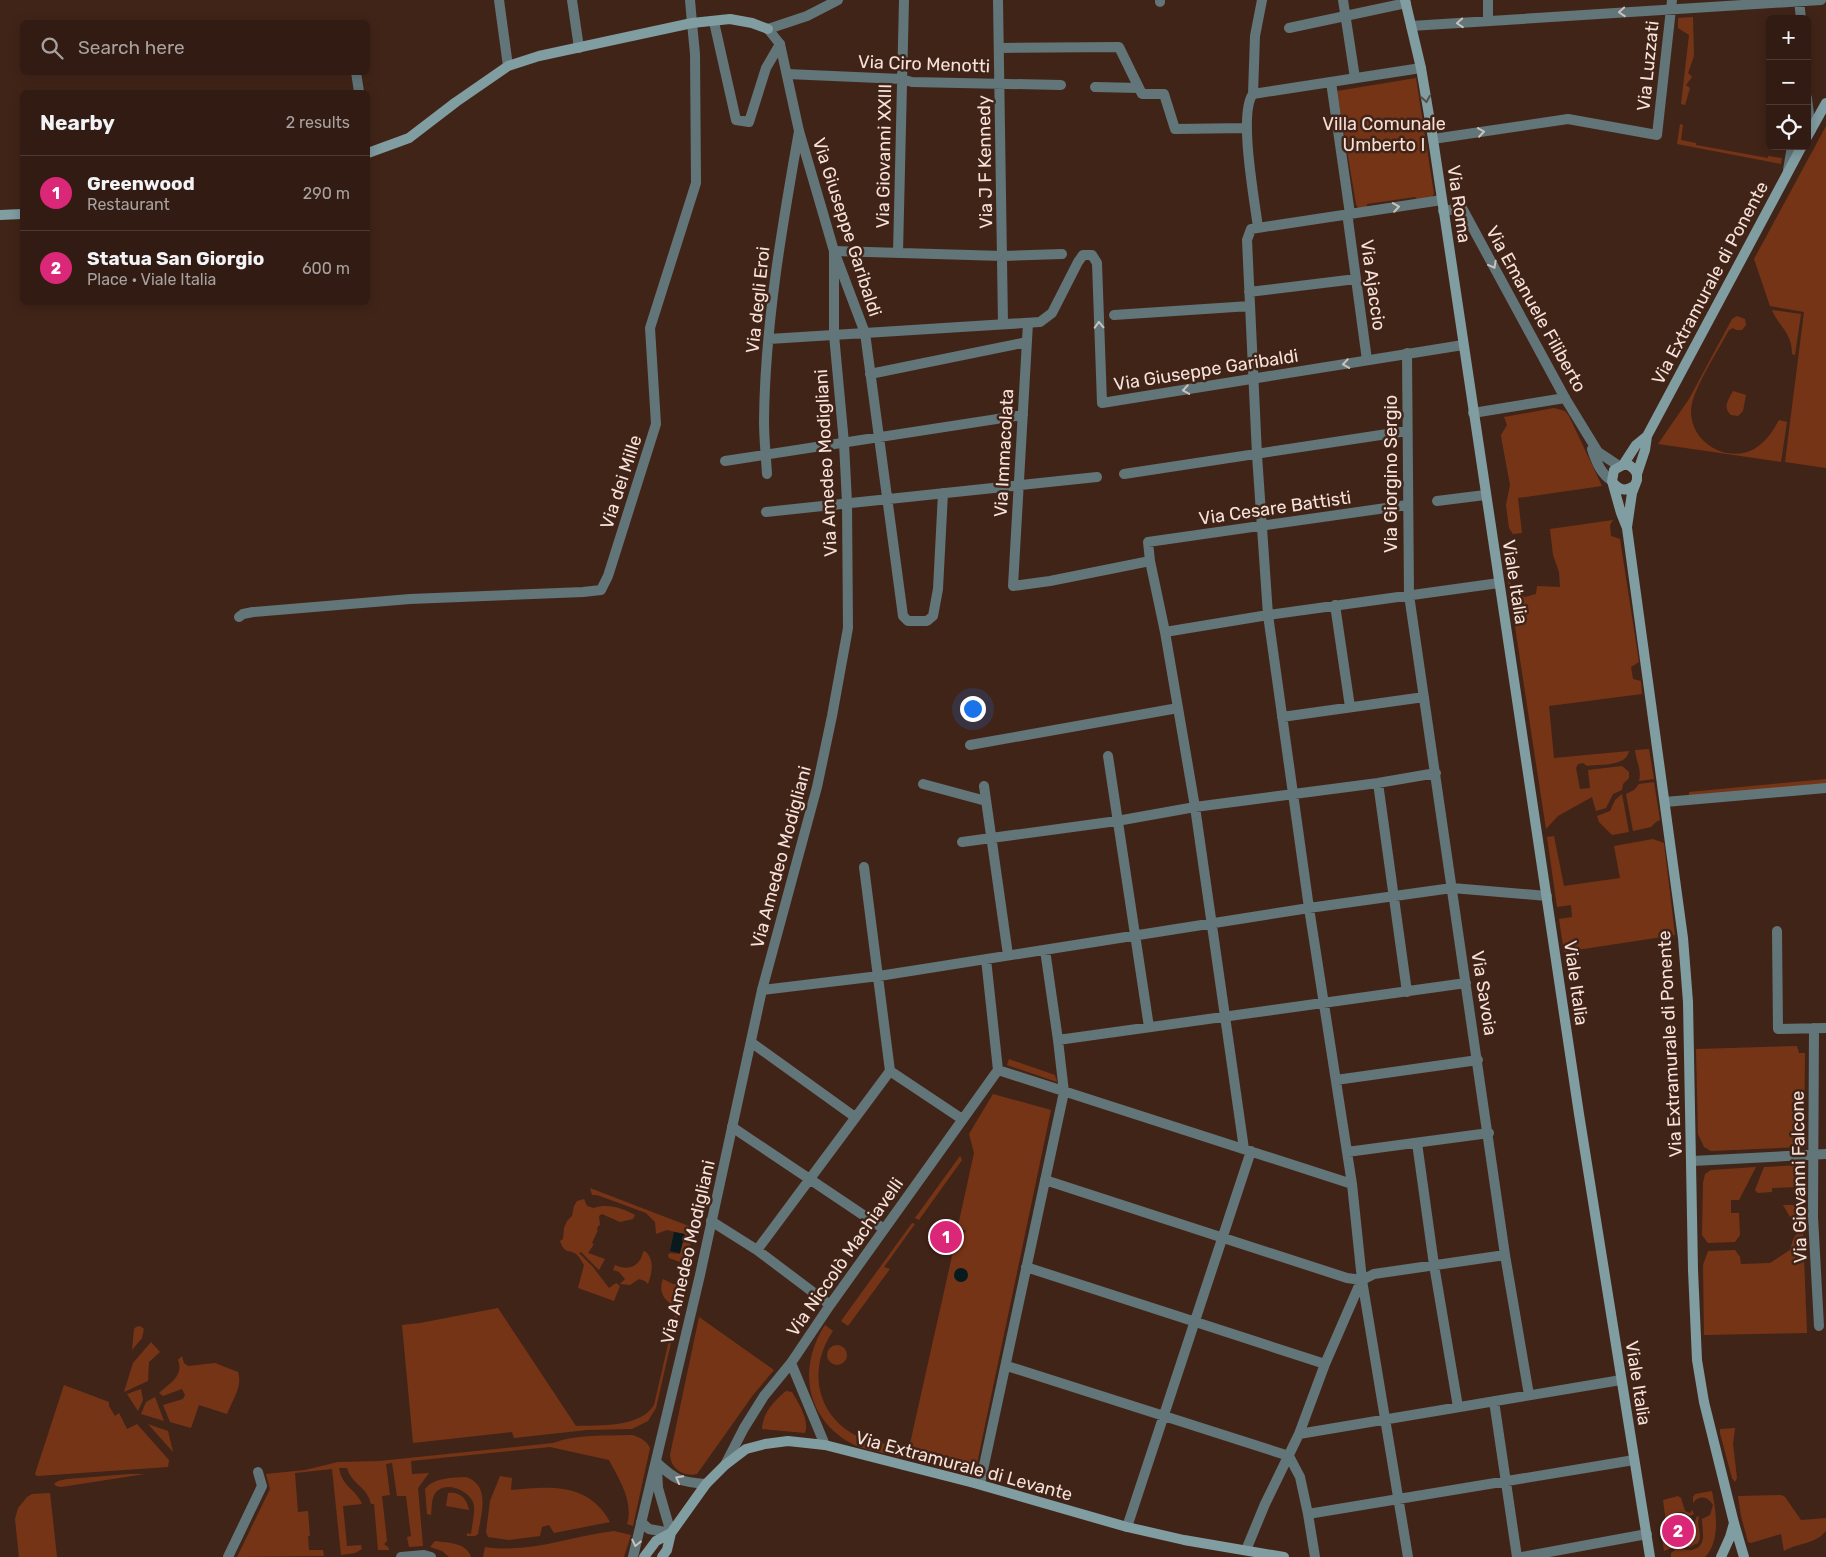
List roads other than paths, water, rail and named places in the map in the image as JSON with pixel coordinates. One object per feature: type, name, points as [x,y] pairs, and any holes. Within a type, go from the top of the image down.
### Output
[{"type":"main road","name":"Via Roma","points":[[1405,2],[1421,68],[1474,413]]},
{"type":"main road","points":[[370,152],[410,138],[456,102],[508,66],[539,56],[692,24],[730,19],[752,22],[768,29]]},
{"type":"main road","points":[[1811,130],[1826,103]]},
{"type":"main road","name":"Via Extramurale di Ponente","points":[[1627,528],[1634,486],[1645,450],[1647,436],[1800,150]]},
{"type":"main road","points":[[0,216],[20,214]]},
{"type":"main road","name":"Viale Italia","points":[[1474,413],[1579,1114],[1651,1555]]},
{"type":"main road","name":"Via Extramurale di Ponente","points":[[1647,436],[1636,445],[1621,465],[1614,470],[1612,482],[1627,528],[1683,938],[1688,1002],[1693,1270],[1697,1360],[1704,1402],[1744,1557]]},
{"type":"main road","points":[[1621,465],[1629,465],[1637,474]]},
{"type":"main road","points":[[1612,482],[1622,490],[1628,490],[1634,486]]},
{"type":"main road","name":"Via Extramurale di Levante","points":[[671,1533],[706,1484],[725,1465],[746,1449],[788,1441],[825,1446],[980,1484],[1127,1527],[1184,1540],[1284,1557]]},
{"type":"main road","points":[[1720,1557],[1730,1537],[1734,1523]]},
{"type":"main road","points":[[644,1557],[656,1541],[671,1533]]},
{"type":"main road","points":[[662,1557],[667,1550],[671,1533]]},
{"type":"street","points":[[499,0],[508,66]]},
{"type":"street","points":[[572,0],[579,48]]},
{"type":"street","points":[[690,0],[692,24]]},
{"type":"street","points":[[768,29],[807,16],[838,0]]},
{"type":"street","name":"Via Giovanni XXIII","points":[[898,253],[904,0]]},
{"type":"street","name":"Via J F Kennedy","points":[[998,0],[1003,324]]},
{"type":"street","points":[[1253,94],[1255,36],[1262,0]]},
{"type":"street","points":[[1343,0],[1356,78]]},
{"type":"street","points":[[1488,0],[1488,21]]},
{"type":"street","points":[[1411,26],[1672,4],[1821,0]]},
{"type":"street","points":[[1799,1],[1801,15]]},
{"type":"street","points":[[1289,28],[1405,2]]},
{"type":"street","name":"Via Luzzati","points":[[1432,139],[1568,119],[1657,135],[1672,4]]},
{"type":"street","points":[[714,22],[736,120],[749,122],[766,68],[780,44]]},
{"type":"street","name":"Via dei Mille","points":[[239,617],[253,612],[410,599],[601,590],[608,576],[656,424],[650,328],[696,183],[695,54],[692,24]]},
{"type":"street","name":"Via Giuseppe Garibaldi","points":[[768,29],[780,44],[799,131],[834,251],[864,334],[1040,322],[1052,313],[1083,255],[1092,255],[1097,263],[1102,403],[1463,344]]},
{"type":"street","points":[[999,48],[1119,47],[1142,94],[1164,94],[1175,129],[1246,128]]},
{"type":"street","points":[[1258,228],[1246,128],[1249,98],[1253,94],[1421,68]]},
{"type":"street","name":"Via Ciro Menotti","points":[[786,74],[901,79],[912,82],[1061,85]]},
{"type":"street","points":[[356,75],[359,90]]},
{"type":"street","points":[[1331,82],[1350,214]]},
{"type":"street","points":[[1095,87],[1139,88]]},
{"type":"street","name":"Via degli Eroi","points":[[767,474],[764,422],[769,339],[784,215],[799,131]]},
{"type":"street","points":[[1786,175],[1791,150]]},
{"type":"street","points":[[1408,1557],[1362,1280],[1352,1184],[1309,908],[1268,615],[1257,454],[1247,240],[1251,229],[1442,200]]},
{"type":"street","name":"Via Emanuele Filiberto","points":[[1443,211],[1462,208],[1578,418],[1598,464],[1612,482]]},
{"type":"street","name":"Via Ajaccio","points":[[1350,214],[1348,220],[1367,360]]},
{"type":"street","points":[[834,251],[1003,256],[1062,254]]},
{"type":"street","name":"Via Amedeo Modigliani","points":[[632,1557],[656,1462],[752,1043],[762,990],[817,787],[848,628],[847,503],[844,443],[834,335],[834,251]]},
{"type":"street","points":[[1250,292],[1356,279]]},
{"type":"street","points":[[1114,315],[1250,306]]},
{"type":"street","name":"Via Immacolata","points":[[1028,323],[1013,586],[1050,581],[1150,560]]},
{"type":"street","points":[[769,339],[864,334],[903,616],[908,621],[927,621],[933,616],[938,589],[943,493]]},
{"type":"street","points":[[870,374],[1027,342]]},
{"type":"street","name":"Via Giorgino Sergio","points":[[1407,353],[1409,595]]},
{"type":"street","points":[[1474,413],[1566,398]]},
{"type":"street","points":[[725,461],[1023,415]]},
{"type":"street","points":[[1124,474],[1407,431]]},
{"type":"street","points":[[1590,443],[1598,452],[1621,465]]},
{"type":"street","points":[[766,512],[1097,477]]},
{"type":"street","points":[[1437,501],[1485,495]]},
{"type":"street","name":"Via Cesare Battisti","points":[[1150,560],[1148,542],[1407,505]]},
{"type":"street","points":[[1127,1527],[1222,1238],[1247,1150],[1225,1018],[1195,807],[1165,632],[1150,560]]},
{"type":"street","points":[[1165,632],[1335,605],[1499,583]]},
{"type":"street","name":"Via Savoia","points":[[1409,595],[1489,1133],[1505,1255],[1529,1395]]},
{"type":"street","points":[[1335,605],[1350,707]]},
{"type":"street","points":[[1282,717],[1424,697]]},
{"type":"street","points":[[970,745],[1178,708]]},
{"type":"street","points":[[1108,756],[1149,1027]]},
{"type":"street","points":[[962,842],[1117,821],[1195,807],[1436,773]]},
{"type":"street","points":[[1378,782],[1407,992]]},
{"type":"street","points":[[923,784],[986,801]]},
{"type":"street","points":[[984,786],[1008,955]]},
{"type":"street","points":[[1665,802],[1826,788]]},
{"type":"street","points":[[757,1250],[890,1071],[864,867]]},
{"type":"street","points":[[762,990],[879,976],[1309,908],[1452,888],[1547,896]]},
{"type":"street","points":[[1778,931],[1778,1029],[1826,1028]]},
{"type":"street","points":[[980,1484],[1064,1092],[1045,950]]},
{"type":"street","points":[[986,959],[998,1070],[1352,1184]]},
{"type":"street","points":[[1058,1040],[1466,983]]},
{"type":"street","name":"Via Giovanni Falcone","points":[[1814,1028],[1813,1217],[1819,1326]]},
{"type":"street","points":[[752,1043],[855,1117]]},
{"type":"street","points":[[1336,1080],[1478,1060]]},
{"type":"street","name":"Via Niccolò Machiavelli","points":[[725,1465],[754,1412],[791,1363],[830,1305],[998,1070]]},
{"type":"street","points":[[890,1071],[962,1119]]},
{"type":"street","points":[[732,1127],[884,1229]]},
{"type":"street","points":[[1347,1152],[1489,1133]]},
{"type":"street","points":[[1417,1143],[1434,1265],[1458,1407]]},
{"type":"street","points":[[1692,1160],[1826,1154]]},
{"type":"street","points":[[1045,1180],[1347,1278],[1362,1280],[1374,1274],[1505,1255]]},
{"type":"street","points":[[711,1220],[757,1250],[830,1305]]},
{"type":"street","points":[[1026,1267],[1325,1364]]},
{"type":"street","points":[[1246,1550],[1265,1504],[1299,1434],[1325,1364],[1362,1280]]},
{"type":"street","points":[[791,1363],[825,1446]]},
{"type":"street","points":[[1006,1366],[1289,1456],[1300,1477],[1315,1557]]},
{"type":"street","points":[[1299,1434],[1621,1380]]},
{"type":"street","points":[[1494,1401],[1517,1557]]},
{"type":"street","points":[[1308,1514],[1634,1460]]},
{"type":"street","points":[[656,1462],[668,1473],[685,1483],[706,1484]]},
{"type":"street","name":"Via Amedeo Modigliani","points":[[656,1462],[658,1488],[671,1533]]},
{"type":"street","points":[[228,1557],[262,1486],[258,1472]]},
{"type":"street","points":[[640,1522],[650,1529],[671,1533]]},
{"type":"street","points":[[1522,1557],[1647,1534]]},
{"type":"street","points":[[401,1557],[424,1555],[431,1557]]},
{"type":"place","name":"Greenwood","points":[[946,1237]]},
{"type":"place","name":"Statua San Giorgio","points":[[1678,1531]]},
{"type":"park label","name":"Villa Comunale Umberto I","points":[[1384,134]]}]
